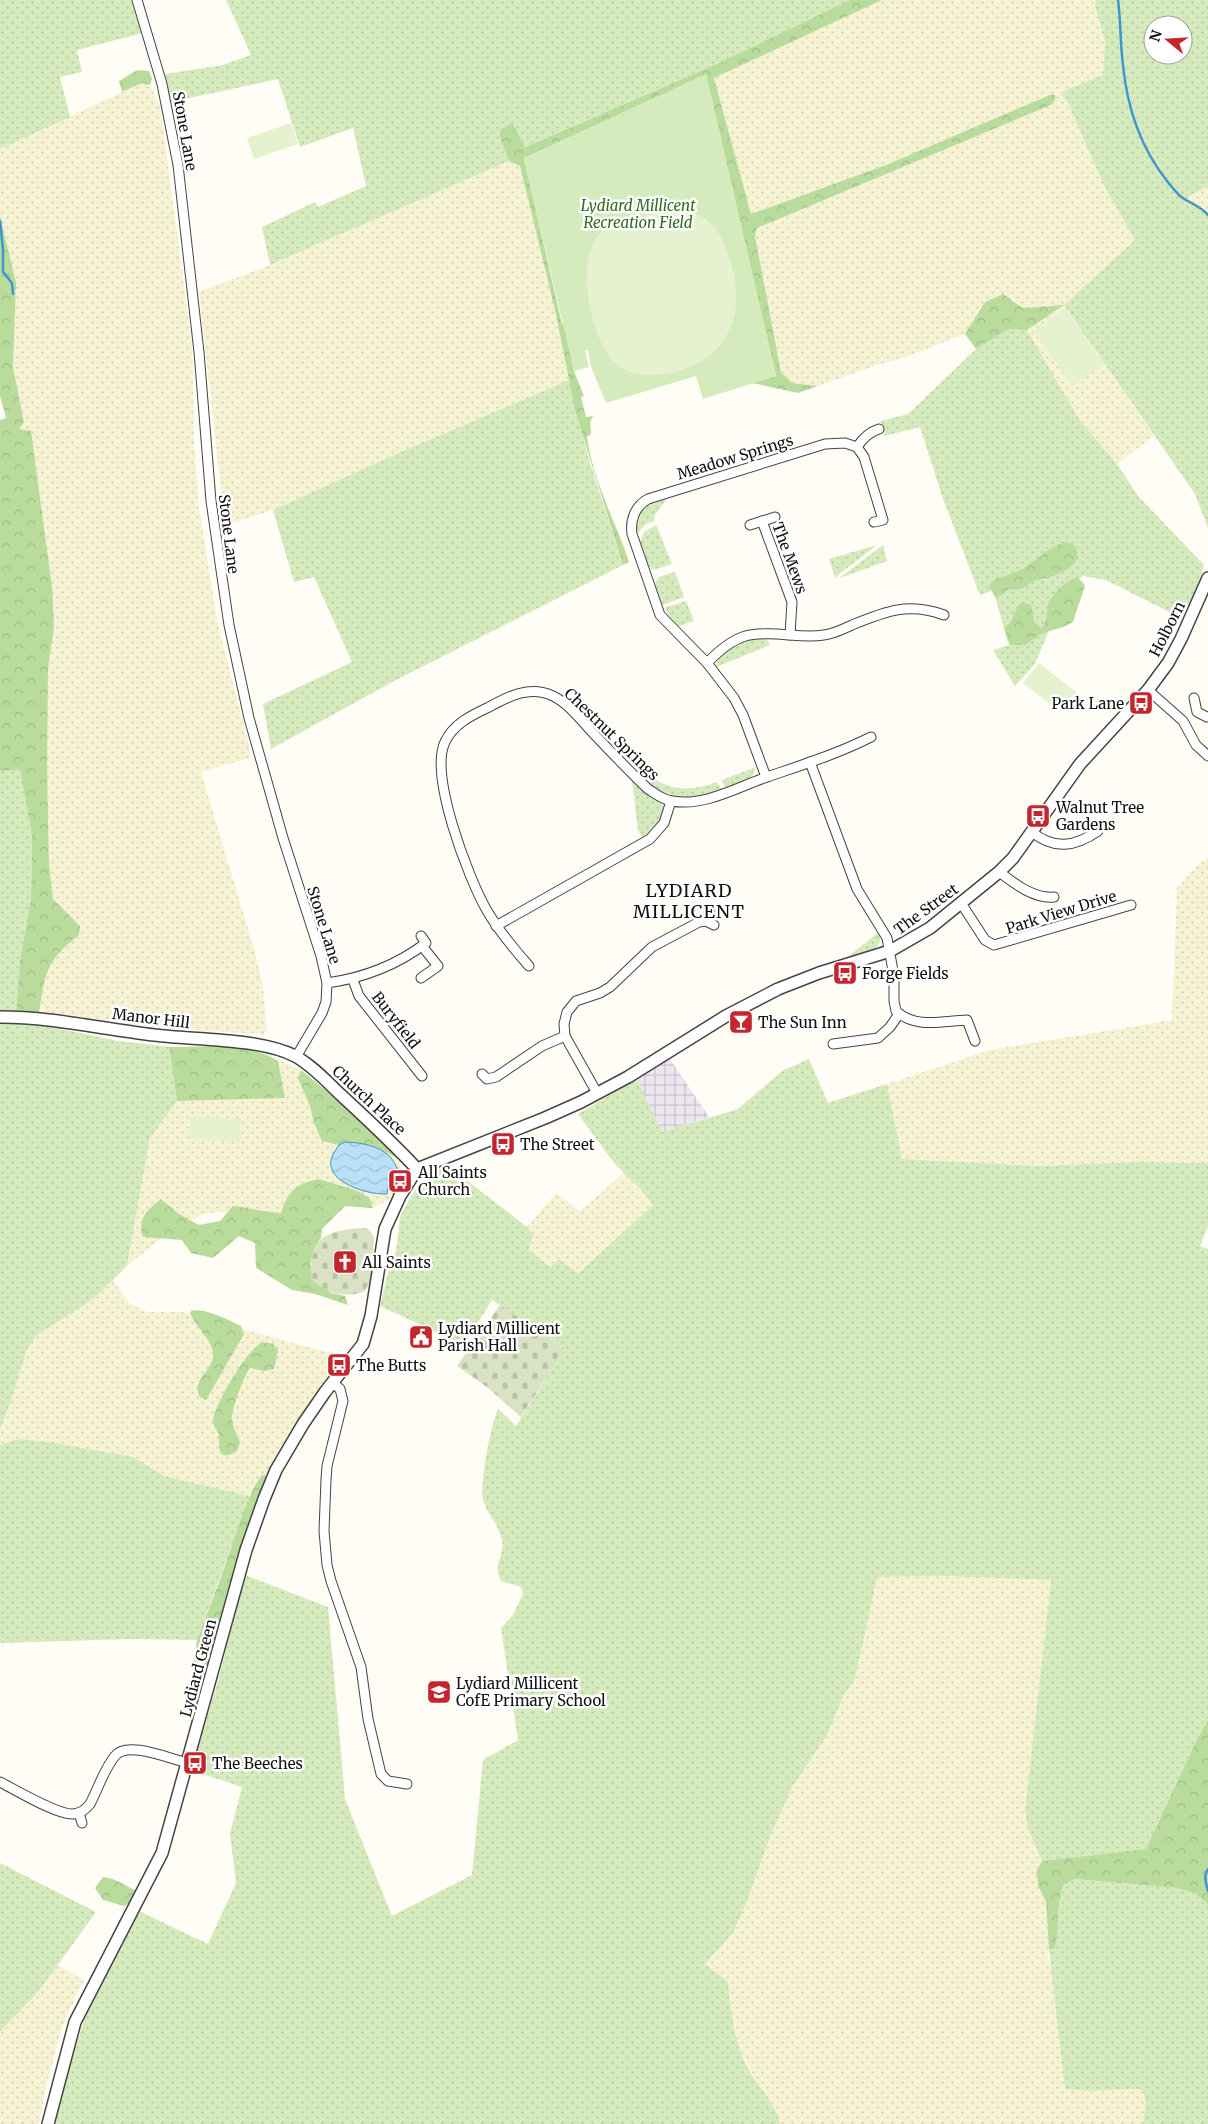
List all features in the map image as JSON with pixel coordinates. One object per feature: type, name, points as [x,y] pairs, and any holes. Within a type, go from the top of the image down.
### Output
[{"type":"street","name":"Stone Lane","points":[[137,0],[162,84],[178,165],[198,343],[210,501],[229,625],[249,718],[283,838],[321,956],[327,983],[326,1002],[322,1013],[296,1057]]},
{"type":"street","points":[[879,429],[865,436],[857,447],[864,457],[878,521],[892,517]]},
{"type":"street","name":"Meadow Springs","points":[[706,663],[660,614],[633,538],[632,520],[640,505],[651,498],[825,444],[845,443],[857,447]]},
{"type":"street","name":"The Mews","points":[[750,525],[775,516]]},
{"type":"street","name":"The Mews","points":[[762,521],[792,602],[790,635]]},
{"type":"street","name":"Holborn","points":[[1148,690],[1168,663],[1181,639],[1208,578]]},
{"type":"street","points":[[766,777],[739,706],[706,663],[727,644],[744,636],[758,634],[824,635],[877,614],[902,609],[921,608],[944,616]]},
{"type":"street","points":[[1148,690],[1183,721],[1196,745],[1208,756]]},
{"type":"street","name":"The Street","points":[[418,1169],[546,1118],[597,1093],[628,1077],[726,1016],[778,989],[819,973],[890,952],[930,928],[999,872],[1032,832],[1080,764],[1148,690]]},
{"type":"street","name":"Chestnut Springs","points":[[529,966],[496,926],[484,905],[471,876],[443,788],[440,769],[441,754],[445,742],[460,723],[519,693],[544,692],[570,708],[648,789],[671,801],[699,800],[717,796],[810,762],[871,737]]},
{"type":"street","points":[[1194,698],[1197,712]]},
{"type":"street","points":[[1183,721],[1197,712]]},
{"type":"street","points":[[1197,712],[1207,717]]},
{"type":"street","points":[[810,762],[857,889],[884,932],[890,952],[895,984],[894,1006],[899,1014],[922,1023],[967,1020],[975,1042]]},
{"type":"street","points":[[496,926],[650,839],[664,823],[671,801]]},
{"type":"street","points":[[1032,832],[1048,843],[1061,845],[1098,831]]},
{"type":"street","points":[[999,872],[1023,889],[1041,896],[1054,897]]},
{"type":"street","name":"Park View Drive","points":[[961,903],[985,940],[994,945],[1131,905]]},
{"type":"street","points":[[597,1093],[565,1036],[565,1018],[573,1004],[610,987],[652,947],[694,923],[710,923],[710,909]]},
{"type":"street","points":[[420,978],[438,966],[422,946],[426,943],[421,936]]},
{"type":"street","name":"Buryfield","points":[[327,983],[353,980],[394,963],[422,946]]},
{"type":"street","name":"Buryfield","points":[[353,980],[359,996],[422,1076]]},
{"type":"street","points":[[833,1044],[878,1038],[890,1027],[899,1014]]},
{"type":"street","name":"Manor Hill","points":[[0,1017],[38,1018],[140,1033],[245,1044],[296,1057]]},
{"type":"street","points":[[482,1074],[487,1079],[496,1077],[542,1046],[565,1036]]},
{"type":"street","name":"Church Place","points":[[296,1057],[309,1065],[418,1169]]},
{"type":"street","name":"Lydiard Green","points":[[48,2124],[75,2022],[156,1868],[167,1837],[246,1550],[261,1508],[285,1453],[303,1424],[355,1356],[367,1335],[386,1229],[400,1196],[418,1169]]},
{"type":"street","points":[[333,1383],[340,1389],[343,1401],[327,1466],[324,1531],[327,1564],[360,1667],[368,1719],[381,1774],[388,1781],[407,1784]]},
{"type":"street","points":[[0,1782],[60,1812],[71,1814],[78,1813],[90,1804],[113,1758],[121,1750],[135,1749],[188,1763]]},
{"type":"street","points":[[78,1813],[82,1823]]},
{"type":"shaded area","points":[[882,0],[1096,0],[1095,6],[1105,41],[1103,75],[1065,90],[1062,96],[1067,101],[1103,184],[1135,240],[1064,305],[1154,436],[1117,464],[1081,422],[1027,330],[1063,306],[1023,308],[1013,299],[985,302],[965,334],[904,358],[880,364],[818,386],[792,383],[781,372],[755,235],[757,228],[1052,104],[1056,96],[1052,94],[886,165],[751,214],[714,78]]},
{"type":"shaded area","points":[[142,83],[150,85],[160,106],[192,346],[194,438],[199,509],[218,625],[250,750],[249,758],[201,772],[255,952],[263,987],[267,1031],[263,1034],[173,1029],[45,1012],[40,1007],[43,987],[51,961],[79,935],[80,926],[53,899],[49,863],[47,769],[48,669],[54,627],[18,429],[24,422],[13,367],[16,282],[0,216],[0,149]]},
{"type":"shaded area","points":[[509,161],[520,166],[555,310],[569,380],[396,454],[273,510],[225,525],[199,292],[270,265]]},
{"type":"shaded area","points":[[1208,186],[1208,215],[1204,210],[1185,199]]},
{"type":"shaded area","points":[[1208,858],[1208,1163],[1139,1162],[1039,1166],[902,1159],[887,1084],[990,1050],[1172,1020],[1177,888],[1200,863]]},
{"type":"shaded area","points":[[169,1047],[232,1048],[268,1055],[301,1070],[377,1132],[398,1158],[402,1176],[397,1191],[388,1200],[373,1208],[317,1205],[281,1213],[239,1211],[205,1213],[169,1232],[127,1266],[150,1138],[177,1101]]},
{"type":"shaded area","points":[[670,1059],[709,1117],[662,1132],[637,1079]]},
{"type":"shaded area","points":[[624,1173],[653,1205],[577,1273],[559,1259],[550,1267],[529,1250],[532,1235],[527,1227],[556,1193],[580,1211]]},
{"type":"shaded area","points":[[113,1280],[129,1303],[147,1312],[182,1312],[344,1357],[284,1442],[262,1488],[254,1497],[163,1476],[133,1457],[0,1445],[0,1429],[27,1349],[37,1335],[98,1296]]},
{"type":"shaded area","points":[[943,1576],[1051,1580],[1025,1810],[1028,1829],[1042,1861],[1036,1872],[1039,1888],[1046,1902],[1049,1950],[1047,1958],[1052,1965],[1065,2089],[1088,2091],[1138,2089],[1143,2091],[1146,2103],[1143,2124],[780,2124],[740,2051],[731,2011],[728,1982],[705,1964],[733,1933],[770,1837],[793,1786],[827,1735],[843,1697],[855,1679],[876,1577]]},
{"type":"shaded area","points":[[58,1965],[84,1980],[63,2024],[47,2083],[39,2124],[0,2124],[0,2032],[39,1991]]},
{"type":"green space","points":[[0,0],[131,0],[143,33],[77,50],[82,72],[60,77],[70,117],[0,149]]},
{"type":"green space","points":[[226,0],[850,0],[712,66],[524,147],[512,123],[500,136],[509,161],[270,265],[262,227],[315,202],[318,207],[366,186],[353,128],[300,147],[278,79],[171,102],[165,74],[223,65],[251,55]]},
{"type":"green space","points":[[850,0],[882,0],[714,78],[751,214],[886,165],[1052,94],[1056,96],[1053,104],[757,228],[755,236],[781,372],[792,383],[818,386],[798,393],[752,383],[776,376],[706,75],[524,158],[562,324],[564,324],[574,371],[584,396],[581,397],[586,417],[593,416],[590,422],[591,434],[587,437],[594,469],[629,562],[623,565],[575,410],[555,310],[520,166],[509,161],[500,137],[500,130],[512,123],[525,147],[712,66]]},
{"type":"green space","points":[[1096,0],[1208,0],[1208,186],[1185,199],[1204,210],[1208,215],[1208,528],[1195,494],[1064,305],[1135,240],[1103,184],[1067,101],[1062,96],[1065,90],[1103,75],[1105,41],[1095,6]]},
{"type":"green space","points":[[137,70],[149,71],[152,79],[150,85],[142,83],[122,92],[119,81]]},
{"type":"green space","name":"Lydiard Millicent Recreation Field","points":[[706,74],[776,376],[703,399],[696,376],[606,403],[591,367],[588,350],[585,351],[589,367],[574,371],[524,158]]},
{"type":"green space","points":[[291,123],[298,144],[254,159],[247,138]]},
{"type":"green space","points":[[668,211],[682,211],[703,217],[717,231],[731,263],[736,285],[736,306],[731,325],[723,341],[711,355],[694,365],[675,372],[652,375],[635,374],[619,366],[609,355],[600,339],[588,300],[588,259],[594,242],[603,230],[609,226],[625,220]]},
{"type":"green space","points":[[0,216],[16,282],[13,367],[24,422],[19,429],[31,431],[52,587],[54,627],[48,669],[47,769],[49,863],[53,899],[80,926],[79,935],[53,960],[43,988],[39,1014],[16,1011],[20,961],[31,898],[32,836],[20,770],[0,771],[0,420],[6,418],[0,396]]},
{"type":"green space","points":[[1003,294],[1023,308],[1064,305],[1027,330],[1009,329],[976,349],[965,334],[985,302]]},
{"type":"green space","points":[[1065,309],[1104,364],[1073,386],[1034,331]]},
{"type":"green space","points":[[1009,329],[1027,330],[1081,422],[1117,464],[1138,496],[1204,565],[1195,594],[1181,618],[1106,580],[1083,576],[1066,589],[1035,664],[1015,686],[993,650],[1009,645],[993,590],[980,595],[943,499],[920,427],[884,436],[881,421],[908,414],[976,349]]},
{"type":"green space","points":[[569,380],[588,456],[623,565],[394,681],[271,749],[263,704],[352,662],[314,577],[294,582],[273,510],[396,454]]},
{"type":"green space","points":[[668,497],[655,515],[654,521],[646,524],[636,535],[637,519],[643,508]]},
{"type":"green space","points":[[656,525],[672,564],[653,570],[646,564],[639,544],[644,532]]},
{"type":"green space","points":[[1065,542],[1073,544],[1078,555],[1069,568],[1053,576],[1037,580],[1022,589],[1009,589],[1002,595],[995,597],[989,586],[994,580],[1020,570],[1048,550]]},
{"type":"green space","points":[[877,545],[838,575],[835,578],[829,559]]},
{"type":"green space","points":[[883,545],[887,561],[840,578],[842,576]]},
{"type":"green space","points":[[675,572],[684,597],[662,605],[655,583],[659,577]]},
{"type":"green space","points":[[1076,578],[1082,581],[1085,586],[1073,622],[1040,634],[1025,645],[1010,645],[1004,628],[1011,622],[1019,604],[1031,605],[1034,622],[1041,628],[1046,621],[1048,606],[1052,597],[1063,585]]},
{"type":"green space","points":[[686,601],[694,621],[677,627],[665,610],[667,607]]},
{"type":"green space","points":[[766,638],[770,645],[716,667],[717,660],[728,649],[743,642]]},
{"type":"green space","points":[[1039,663],[1076,692],[1060,712],[1023,683]]},
{"type":"green space","points":[[756,767],[751,778],[725,788],[722,780]]},
{"type":"green space","points":[[20,770],[32,836],[31,898],[20,961],[16,1011],[0,1010],[0,771]]},
{"type":"green space","points":[[652,777],[675,788],[700,787],[716,782],[722,789],[701,796],[675,796],[647,783]]},
{"type":"green space","points":[[632,780],[655,798],[665,810],[661,822],[643,839],[638,830]]},
{"type":"green space","points":[[880,931],[880,941],[877,947],[869,952],[844,960]]},
{"type":"green space","points":[[0,1024],[38,1024],[118,1041],[169,1047],[177,1101],[150,1138],[127,1266],[95,1298],[37,1335],[27,1349],[0,1429]]},
{"type":"green space","points":[[211,1046],[239,1048],[266,1055],[278,1061],[285,1098],[177,1101],[169,1047]]},
{"type":"green space","points":[[809,1059],[828,1103],[887,1084],[902,1159],[1039,1166],[1139,1162],[1208,1163],[1208,1226],[1200,1246],[1208,1249],[1208,1720],[1196,1741],[1146,1849],[1042,1861],[1028,1829],[1025,1810],[1051,1580],[943,1576],[877,1577],[855,1679],[843,1697],[827,1735],[793,1786],[770,1837],[733,1933],[705,1964],[728,1982],[732,2016],[744,2060],[775,2110],[780,2124],[55,2124],[64,2086],[84,2020],[139,1911],[208,1944],[236,1883],[230,1834],[242,1787],[191,1770],[218,1681],[245,1575],[328,1607],[345,1799],[392,1916],[472,1875],[483,1760],[518,1740],[501,1628],[513,1615],[523,1594],[521,1587],[501,1581],[499,1575],[498,1565],[502,1552],[501,1536],[486,1508],[483,1496],[486,1456],[498,1409],[516,1426],[565,1349],[492,1300],[464,1345],[380,1306],[392,1257],[396,1252],[400,1217],[410,1198],[430,1170],[447,1165],[527,1227],[533,1235],[529,1250],[550,1267],[559,1259],[578,1273],[653,1205],[615,1164],[578,1114],[637,1079],[662,1132],[738,1109],[782,1071]]},
{"type":"green space","points":[[301,1070],[377,1132],[398,1158],[370,1145],[346,1142],[339,1145],[322,1141],[298,1078]]},
{"type":"green space","points":[[190,1116],[241,1119],[240,1142],[189,1139]]},
{"type":"green space","points":[[319,1179],[355,1190],[369,1197],[373,1208],[345,1206],[322,1229],[321,1238],[314,1249],[310,1265],[331,1293],[345,1296],[348,1305],[315,1294],[292,1290],[256,1268],[255,1243],[239,1236],[213,1258],[191,1253],[182,1240],[143,1237],[141,1231],[144,1215],[161,1199],[179,1214],[199,1225],[220,1221],[233,1206],[281,1213],[290,1193],[294,1189],[304,1183]]},
{"type":"green space","points":[[367,1228],[374,1240],[371,1280],[365,1291],[351,1295],[337,1294],[324,1289],[312,1280],[311,1265],[313,1253],[317,1244],[323,1238],[331,1233],[342,1230]]},
{"type":"green space","points":[[500,1305],[565,1349],[521,1417],[487,1387],[457,1366]]},
{"type":"green space","points":[[193,1310],[212,1313],[241,1326],[244,1334],[206,1400],[200,1397],[198,1386],[209,1367],[213,1351],[192,1317],[190,1312]]},
{"type":"green space","points":[[263,1342],[273,1344],[278,1350],[274,1369],[264,1371],[250,1368],[248,1371],[238,1393],[232,1416],[233,1426],[240,1443],[236,1452],[230,1455],[222,1454],[220,1451],[219,1434],[213,1420],[215,1412],[241,1365],[249,1354]]},
{"type":"green space","points":[[19,1439],[48,1442],[133,1457],[164,1476],[250,1496],[197,1640],[132,1639],[0,1643],[0,1445]]},
{"type":"green space","points":[[262,1475],[270,1476],[263,1490],[227,1592],[200,1696],[192,1697],[189,1692],[197,1640],[243,1513],[254,1487]]},
{"type":"green space","points":[[1208,1720],[1208,1904],[1196,1894],[1177,1888],[1075,1879],[1063,1885],[1055,1948],[1049,1950],[1046,1902],[1039,1888],[1036,1872],[1042,1861],[1146,1849],[1196,1741]]},
{"type":"green space","points":[[0,1863],[96,1912],[39,1991],[0,2032]]},
{"type":"green space","points":[[103,1877],[117,1881],[139,1892],[136,1900],[124,1906],[103,1900],[95,1888]]},
{"type":"green space","points":[[1075,1879],[1177,1888],[1196,1894],[1208,1904],[1208,2124],[1143,2124],[1146,2103],[1143,2091],[1138,2089],[1088,2091],[1065,2089],[1049,1950],[1055,1948],[1063,1885]]},
{"type":"water","points":[[345,1142],[373,1146],[388,1155],[393,1161],[399,1179],[389,1181],[387,1194],[372,1193],[354,1188],[339,1179],[334,1173],[331,1163],[334,1152],[339,1145]]},
{"type":"waterway","points":[[1118,0],[1125,81],[1132,111],[1143,141],[1158,168],[1175,191],[1208,215]]},
{"type":"waterway","points":[[0,221],[3,272],[12,283],[13,294]]},
{"type":"waterway","points":[[1208,1869],[1205,1877],[1208,1891]]},
{"type":"place","name":"Park Lane","points":[[1141,703]]},
{"type":"place","name":"Walnut Tree Gardens","points":[[1038,816]]},
{"type":"place","name":"Forge Fields","points":[[845,973]]},
{"type":"place","name":"The Sun Inn","points":[[741,1022]]},
{"type":"place","name":"The Street","points":[[503,1144]]},
{"type":"place","name":"All Saints Church","points":[[400,1181]]},
{"type":"place","name":"All Saints","points":[[345,1262]]},
{"type":"place","name":"Lydiard Millicent Parish Hall","points":[[421,1337]]},
{"type":"place","name":"The Butts","points":[[339,1365]]},
{"type":"place","name":"Lydiard Millicent CofE Primary School","points":[[439,1692]]},
{"type":"place","name":"The Beeches","points":[[195,1763]]},
{"type":"district","name":"LYDIARD MILLICENT","points":[[689,900]]}]
